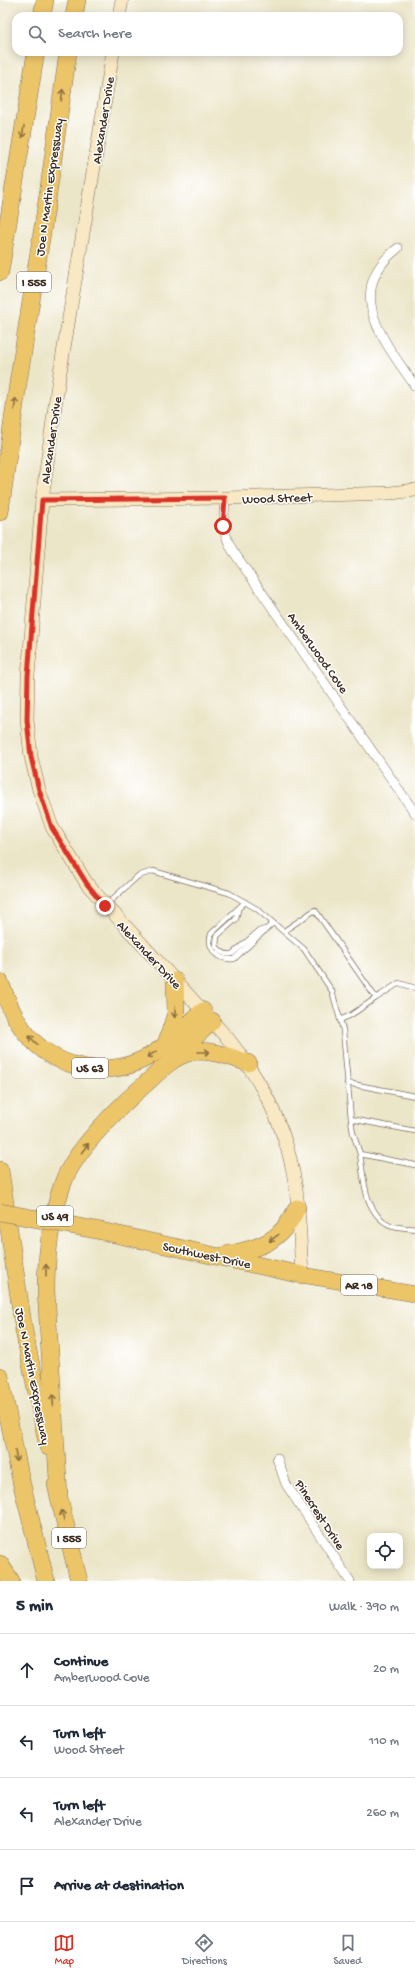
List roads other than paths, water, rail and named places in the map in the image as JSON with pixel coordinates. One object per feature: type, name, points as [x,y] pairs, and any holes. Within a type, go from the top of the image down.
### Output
[{"type":"highway","points":[[43,12],[45,0]]},
{"type":"highway","points":[[75,12],[77,0]]},
{"type":"highway","name":"I 555","points":[[0,272],[35,56]]},
{"type":"highway","name":"Joe N Martin Expressway","points":[[0,512],[67,56]]},
{"type":"highway","points":[[167,1042],[176,1013],[175,980]]},
{"type":"highway","name":"US 63","points":[[0,982],[12,1011],[32,1041],[58,1059],[70,1064],[101,1070],[126,1066],[150,1055],[167,1042],[208,1016]]},
{"type":"highway","name":"US 49","points":[[59,1495],[46,1291],[46,1262],[57,1204],[63,1182],[86,1146],[117,1111],[174,1058],[208,1016]]},
{"type":"highway","name":"US 49","points":[[174,1058],[192,1052],[212,1052],[248,1063]]},
{"type":"highway","name":"Joe N Martin Expressway","points":[[0,1170],[24,1331],[79,1581]]},
{"type":"highway","name":"US 49","points":[[219,1257],[255,1249],[271,1241],[290,1224],[297,1208]]},
{"type":"highway","name":"Southwest Drive","points":[[0,1212],[101,1231],[302,1275]]},
{"type":"highway","points":[[0,1376],[21,1481],[46,1581]]},
{"type":"highway","points":[[0,1564],[11,1581]]},
{"type":"main road","name":"Southwest Drive","points":[[302,1275],[415,1294]]},
{"type":"street","points":[[120,12],[122,0]]},
{"type":"street","name":"Alexander Drive","points":[[112,56],[58,384],[42,500],[28,676],[27,720],[31,757],[39,790],[52,828],[87,884],[105,906],[208,1016],[248,1063],[273,1108],[294,1178],[302,1275]]},
{"type":"street","points":[[398,248],[380,264],[372,284],[369,303],[378,330],[415,386]]},
{"type":"street","name":"Wood Street","points":[[42,500],[225,498],[391,493],[415,490]]},
{"type":"street","name":"Amberwood Cove","points":[[225,498],[223,526],[225,539],[415,813]]},
{"type":"street","name":"Pinecrest Drive","points":[[277,1458],[286,1484],[350,1581]]},
{"type":"lane","points":[[105,906],[138,876],[153,871],[229,893],[258,909],[304,949],[332,992],[343,1030],[353,1133],[360,1154],[369,1205],[380,1219],[392,1226],[415,1229]]},
{"type":"lane","points":[[245,902],[211,934],[211,946],[220,958],[226,960],[234,959],[273,922]]},
{"type":"lane","points":[[284,931],[315,910],[376,998]]},
{"type":"lane","points":[[340,1020],[351,1015],[399,983],[415,988]]},
{"type":"lane","points":[[347,1083],[415,1096]]},
{"type":"lane","points":[[352,1119],[415,1131]]},
{"type":"lane","points":[[360,1154],[415,1165]]}]
